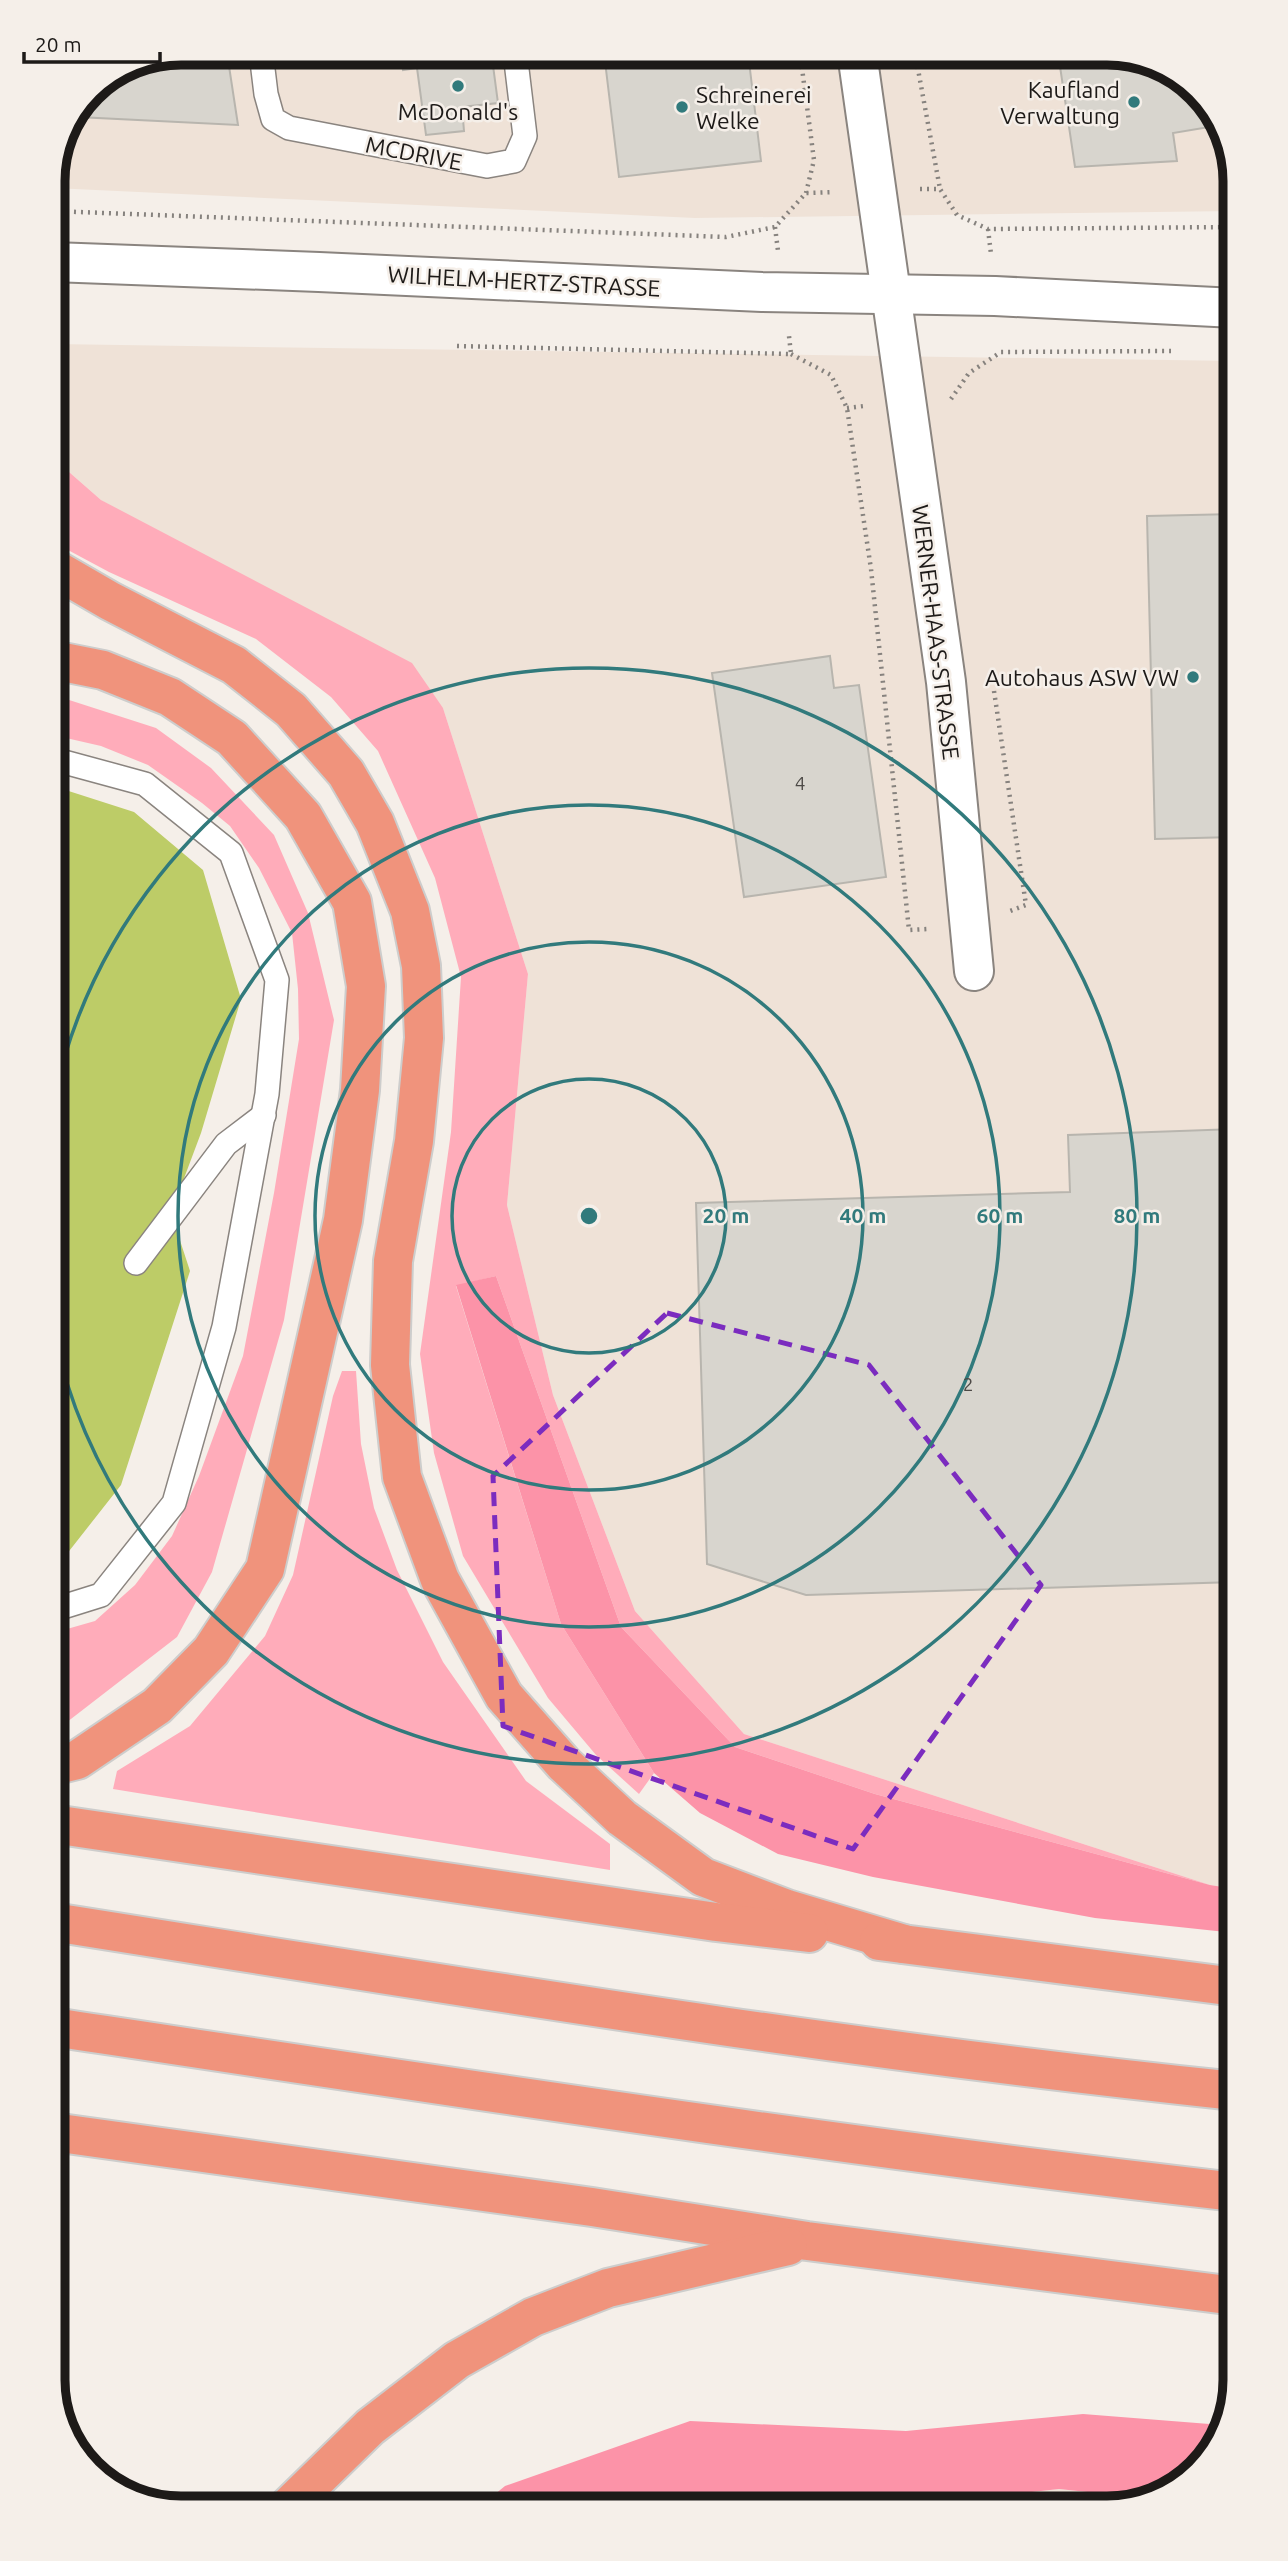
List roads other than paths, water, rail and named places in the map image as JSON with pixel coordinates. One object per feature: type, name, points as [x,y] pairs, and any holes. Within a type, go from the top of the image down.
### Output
[{"type":"highway","points":[[65,575],[234,665],[291,710],[346,773],[375,823],[410,911],[421,966],[424,1038],[414,1141],[393,1261],[390,1365],[402,1477],[440,1580],[504,1696],[564,1764],[622,1818],[703,1877],[786,1909],[904,1944]]},
{"type":"highway","points":[[65,662],[103,670],[170,697],[232,738],[303,816],[352,902],[366,986],[360,1090],[343,1220],[265,1569],[211,1651],[157,1706],[77,1760],[65,1763]]},
{"type":"highway","points":[[65,1826],[716,1922],[1223,1985]]},
{"type":"highway","points":[[65,1924],[620,2012],[1051,2072],[1223,2090]]},
{"type":"highway","points":[[65,2029],[972,2161],[1223,2190]]},
{"type":"highway","points":[[65,2134],[592,2207],[807,2241],[1223,2294]]},
{"type":"highway","points":[[299,2496],[370,2427],[457,2360],[533,2317],[608,2288],[807,2241]]},
{"type":"main road","name":"WERNER-HAAS-STRASSE","points":[[859,65],[946,682],[974,971]]},
{"type":"main road","name":"WILHELM-HERTZ-STRASSE","points":[[65,262],[762,292],[995,296],[1223,307]]},
{"type":"main road","name":"WILHELM-HERTZ-STRASSE","points":[[995,296],[1223,285]]},
{"type":"lane","name":"MCDRIVE","points":[[263,65],[273,119],[289,128],[488,166],[514,161],[526,136],[517,65]]},
{"type":"lane","points":[[65,762],[145,783],[231,853],[277,980],[264,1115],[224,1327],[174,1503],[101,1595],[65,1607]]},
{"type":"lane","points":[[136,1263],[226,1144],[264,1115]]},
{"type":"place","name":"McDonald's","points":[[458,86]]},
{"type":"place","name":"Kaufland Verwaltung","points":[[1134,102]]},
{"type":"place","name":"Schreinerei Welke","points":[[682,107]]},
{"type":"place","name":"Autohaus ASW VW","points":[[1193,677]]}]
